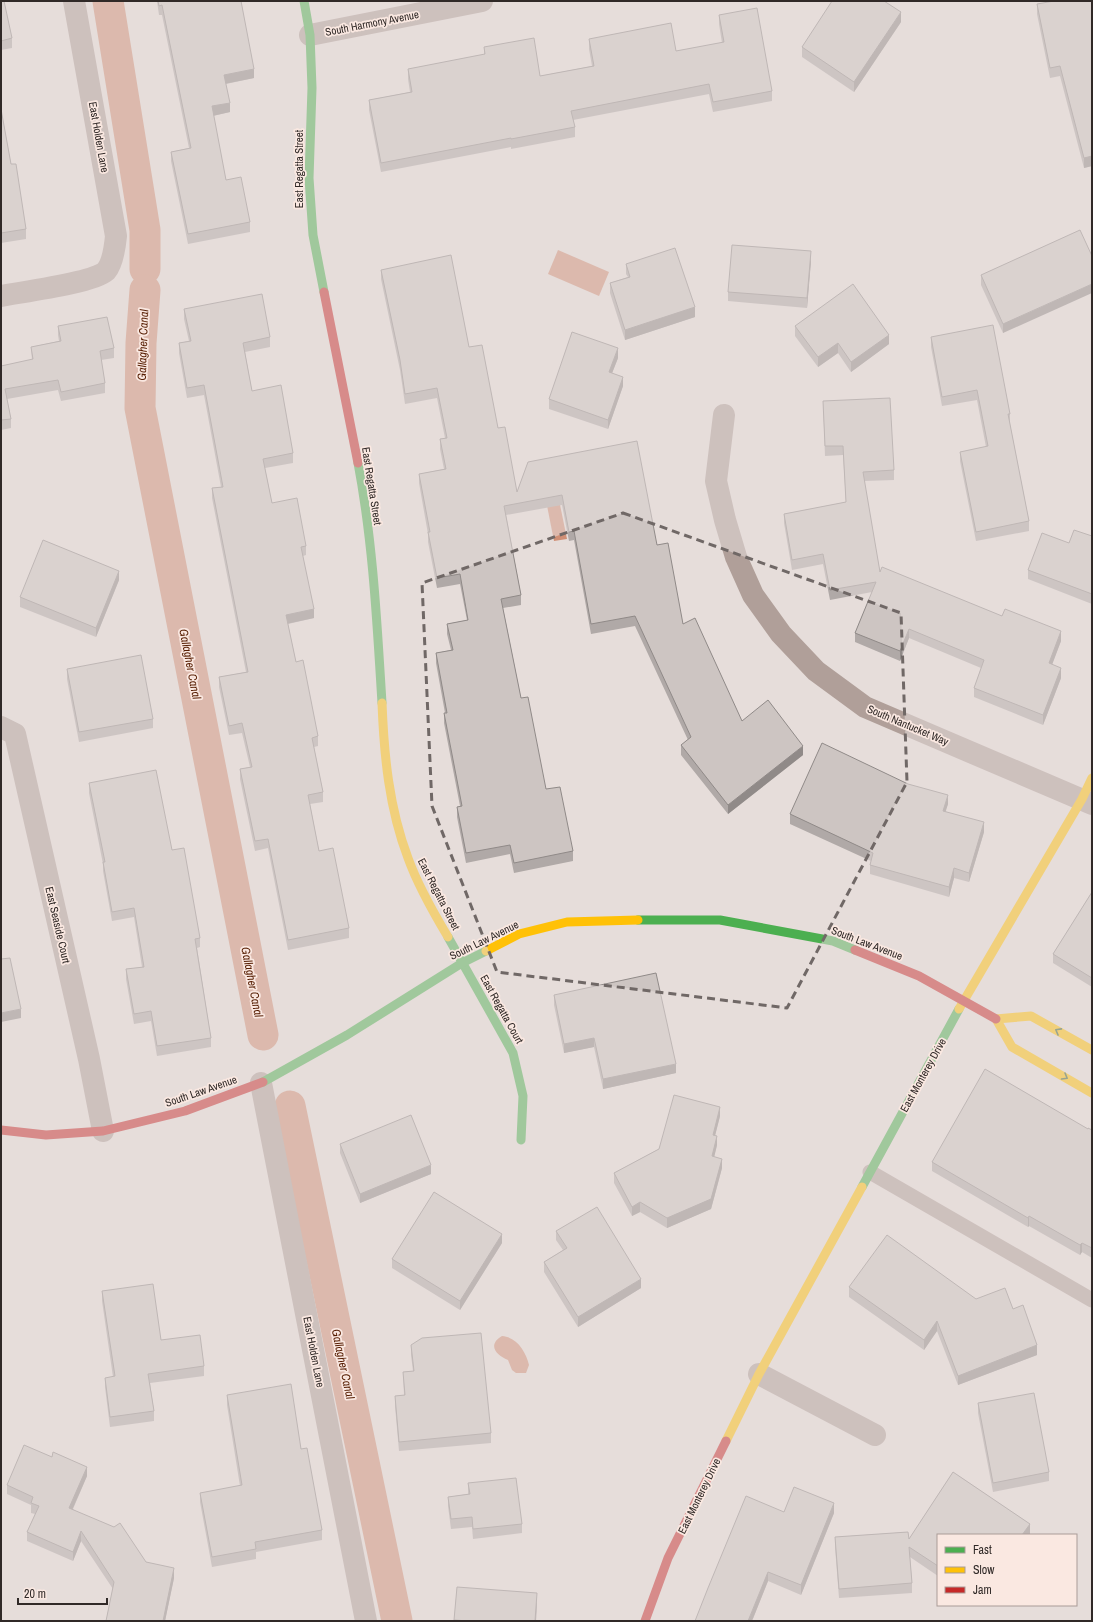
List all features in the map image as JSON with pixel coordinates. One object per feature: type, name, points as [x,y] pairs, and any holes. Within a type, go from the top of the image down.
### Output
[{"type":"street","name":"East Holden Lane","points":[[1,296],[85,280],[106,271],[113,256],[116,236],[74,1]]},
{"type":"street","name":"East Regatta Street","points":[[304,1],[310,35],[312,88],[309,178],[313,235],[363,489],[377,614],[384,751],[395,818],[408,859],[426,899],[462,963]]},
{"type":"street","name":"South Harmony Avenue","points":[[310,35],[482,1]]},
{"type":"street","name":"South Nantucket Way","points":[[724,415],[716,481],[725,520],[736,557],[753,595],[781,634],[816,671],[865,707],[1087,801]]},
{"type":"street","name":"East Seaside Court","points":[[1,727],[16,734],[89,1059],[103,1131]]},
{"type":"street","name":"East Monterey Drive","points":[[645,1621],[668,1558],[759,1374],[964,1001],[1087,801],[1092,778]]},
{"type":"street","name":"South Law Avenue","points":[[1,1130],[46,1135],[103,1131],[186,1111],[261,1083],[347,1035],[462,963],[519,934],[567,922],[618,920],[720,920],[833,941],[919,976],[996,1019]]},
{"type":"street","name":"East Regatta Court","points":[[462,963],[512,1053],[523,1096],[521,1140]]},
{"type":"street","points":[[1092,1050],[1031,1016],[996,1019],[1012,1047],[1092,1093]]},
{"type":"street","name":"East Holden Lane","points":[[261,1083],[366,1621]]},
{"type":"street","points":[[759,1374],[875,1435]]},
{"type":"lane","points":[[870,1172],[1092,1300]]},
{"type":"highlighted area","points":[[623,513],[901,613],[907,782],[787,1008],[497,972],[432,806],[422,583]]},
{"type":"shaded area","points":[[558,250],[609,272],[599,296],[548,274]]},
{"type":"shaded area","points":[[539,465],[558,495],[567,539],[554,541]]},
{"type":"shaded area","points":[[502,1336],[512,1339],[523,1350],[529,1365],[526,1373],[516,1373],[512,1370],[508,1360],[495,1350],[494,1346],[497,1339]]},
{"type":"building","points":[[1,1],[4,1],[12,38],[1,41]]},
{"type":"building","points":[[158,1],[241,1],[254,69],[224,75],[230,103],[212,106],[226,180],[241,177],[250,222],[188,234],[171,152],[191,148],[162,5],[159,6]]},
{"type":"building","points":[[832,1],[884,1],[901,12],[854,82],[802,47]]},
{"type":"building","points":[[1054,1],[1092,1],[1092,156],[1084,158],[1060,66],[1050,68],[1037,4]]},
{"type":"building","points":[[757,8],[772,91],[713,102],[709,84],[571,111],[575,127],[381,163],[369,100],[412,92],[408,69],[485,54],[484,47],[534,38],[540,76],[594,66],[589,39],[671,23],[676,51],[724,42],[719,15]]},
{"type":"building","points":[[1,109],[11,164],[16,164],[26,229],[1,233]]},
{"type":"building","points":[[1080,230],[1092,256],[1092,284],[1003,324],[981,275]]},
{"type":"building","points":[[732,245],[811,251],[807,298],[728,292]]},
{"type":"building","points":[[675,248],[695,307],[625,330],[610,283],[630,277],[626,264]]},
{"type":"building","points":[[451,255],[469,347],[482,345],[498,428],[505,427],[517,492],[528,462],[637,441],[657,545],[668,543],[683,624],[695,618],[742,721],[768,700],[803,746],[728,805],[681,745],[691,737],[635,616],[591,624],[574,531],[569,532],[562,495],[504,506],[521,595],[501,599],[521,698],[528,697],[546,789],[560,787],[573,851],[514,863],[510,845],[466,853],[457,807],[462,806],[444,713],[447,713],[436,653],[453,650],[447,624],[468,620],[460,574],[437,578],[419,474],[446,469],[440,439],[447,438],[437,388],[405,394],[400,360],[381,270]]},
{"type":"building","points":[[853,284],[889,335],[851,362],[838,343],[818,357],[795,326]]},
{"type":"building","points":[[262,294],[270,337],[243,343],[252,391],[281,385],[293,453],[263,459],[272,503],[297,498],[306,546],[301,547],[314,609],[286,615],[296,662],[303,660],[318,736],[312,738],[323,792],[308,795],[319,851],[333,848],[349,928],[288,940],[268,839],[255,841],[240,769],[252,767],[242,723],[229,726],[219,677],[248,672],[212,488],[223,487],[204,385],[187,388],[179,343],[191,341],[184,309]]},
{"type":"building","points":[[107,317],[114,348],[100,351],[105,383],[61,392],[58,380],[5,389],[11,419],[1,420],[1,366],[33,359],[31,347],[61,341],[58,326]]},
{"type":"building","points":[[993,325],[1010,414],[1008,414],[1029,521],[976,532],[960,452],[988,446],[977,390],[942,397],[931,337]]},
{"type":"building","points":[[572,332],[618,348],[609,372],[623,377],[608,420],[549,399]]},
{"type":"building","points":[[890,398],[894,470],[863,472],[880,572],[882,567],[1002,616],[1005,609],[1061,631],[1049,663],[1061,668],[1043,715],[974,688],[984,660],[909,629],[900,651],[855,633],[876,582],[830,590],[823,554],[792,560],[784,514],[846,502],[843,446],[825,446],[823,401]]},
{"type":"building","points":[[1074,530],[1092,536],[1092,594],[1028,570],[1042,533],[1069,543]]},
{"type":"building","points":[[43,540],[119,571],[96,628],[20,597]]},
{"type":"building","points":[[141,655],[153,719],[79,732],[67,669]]},
{"type":"building","points":[[822,743],[908,784],[948,795],[943,811],[984,822],[969,873],[954,868],[949,887],[870,865],[873,853],[790,814]]},
{"type":"building","points":[[156,770],[172,850],[184,848],[200,938],[195,939],[211,1038],[157,1046],[151,1011],[134,1014],[126,969],[144,967],[134,908],[112,912],[103,862],[105,862],[89,783]]},
{"type":"building","points":[[1092,892],[1092,978],[1053,954]]},
{"type":"building","points":[[10,958],[21,1009],[1,1013],[1,959]]},
{"type":"building","points":[[656,973],[676,1064],[603,1079],[594,1038],[564,1044],[554,995]]},
{"type":"building","points":[[985,1069],[1092,1130],[1092,1248],[1082,1243],[1080,1245],[1029,1216],[1028,1218],[932,1162]]},
{"type":"building","points":[[674,1095],[720,1107],[713,1135],[717,1136],[712,1156],[722,1159],[711,1199],[667,1218],[640,1202],[632,1207],[614,1173],[659,1149]]},
{"type":"building","points":[[411,1115],[431,1165],[360,1194],[340,1144]]},
{"type":"building","points":[[434,1192],[502,1234],[460,1301],[392,1259]]},
{"type":"building","points":[[597,1207],[641,1279],[578,1317],[544,1262],[567,1248],[556,1231]]},
{"type":"building","points":[[887,1235],[976,1299],[1005,1288],[1013,1309],[1023,1305],[1037,1345],[958,1376],[937,1321],[924,1340],[849,1287]]},
{"type":"building","points":[[153,1284],[161,1340],[200,1335],[204,1366],[148,1374],[154,1411],[110,1417],[105,1378],[115,1376],[102,1291]]},
{"type":"building","points":[[481,1333],[491,1433],[399,1442],[395,1396],[405,1395],[403,1372],[414,1371],[411,1345],[422,1338]]},
{"type":"building","points":[[291,1384],[301,1449],[307,1448],[322,1530],[255,1542],[256,1549],[212,1557],[200,1493],[242,1485],[227,1395]]},
{"type":"building","points":[[1034,1393],[1049,1472],[993,1483],[978,1403]]},
{"type":"building","points":[[24,1445],[52,1457],[53,1452],[87,1467],[69,1508],[114,1527],[120,1523],[146,1562],[174,1568],[163,1621],[106,1621],[114,1582],[81,1531],[73,1552],[27,1532],[39,1506],[31,1503],[33,1497],[7,1485]]},
{"type":"building","points":[[953,1472],[1030,1524],[1023,1534],[937,1534],[937,1565],[909,1547],[912,1583],[839,1589],[835,1537],[908,1532],[909,1539]]},
{"type":"building","points":[[516,1478],[522,1524],[473,1529],[472,1517],[451,1519],[448,1497],[470,1494],[468,1483]]},
{"type":"building","points":[[794,1487],[834,1503],[801,1585],[768,1572],[748,1621],[695,1621],[746,1496],[784,1512]]},
{"type":"building","points":[[457,1587],[537,1593],[535,1621],[454,1620]]},
{"type":"waterway","name":"Gallagher Canal","points":[[108,1],[145,230],[145,269]]},
{"type":"waterway","name":"Gallagher Canal","points":[[145,290],[141,343],[140,408],[263,1035]]},
{"type":"waterway","name":"Gallagher Canal","points":[[290,1106],[397,1621]]},
{"type":"traffic: fast","points":[[304,1],[310,35],[312,88],[309,178],[313,235],[324,292]]},
{"type":"traffic: fast","points":[[358,463],[371,553],[382,703]]},
{"type":"traffic: fast","points":[[638,920],[720,920],[833,941],[855,950]]},
{"type":"traffic: fast","points":[[448,937],[513,1053],[523,1096],[521,1140]]},
{"type":"traffic: fast","points":[[263,1082],[347,1035],[462,963],[486,951]]},
{"type":"traffic: fast","points":[[862,1187],[959,1009]]},
{"type":"traffic: slow","points":[[382,703],[386,762],[396,820],[412,868],[421,889],[448,937]]},
{"type":"traffic: slow","points":[[959,1009],[1082,799],[1092,778]]},
{"type":"traffic: slow","points":[[486,951],[519,934],[567,922],[638,920]]},
{"type":"traffic: slow","points":[[1092,1050],[1031,1016],[996,1019],[1012,1047],[1092,1093]]},
{"type":"traffic: slow","points":[[726,1441],[759,1374],[862,1187]]},
{"type":"traffic: jam","points":[[324,292],[358,463]]},
{"type":"traffic: jam","points":[[855,950],[919,976],[996,1019]]},
{"type":"traffic: jam","points":[[1,1130],[46,1135],[103,1131],[185,1111],[263,1082]]},
{"type":"traffic: jam","points":[[645,1621],[668,1558],[726,1441]]}]
